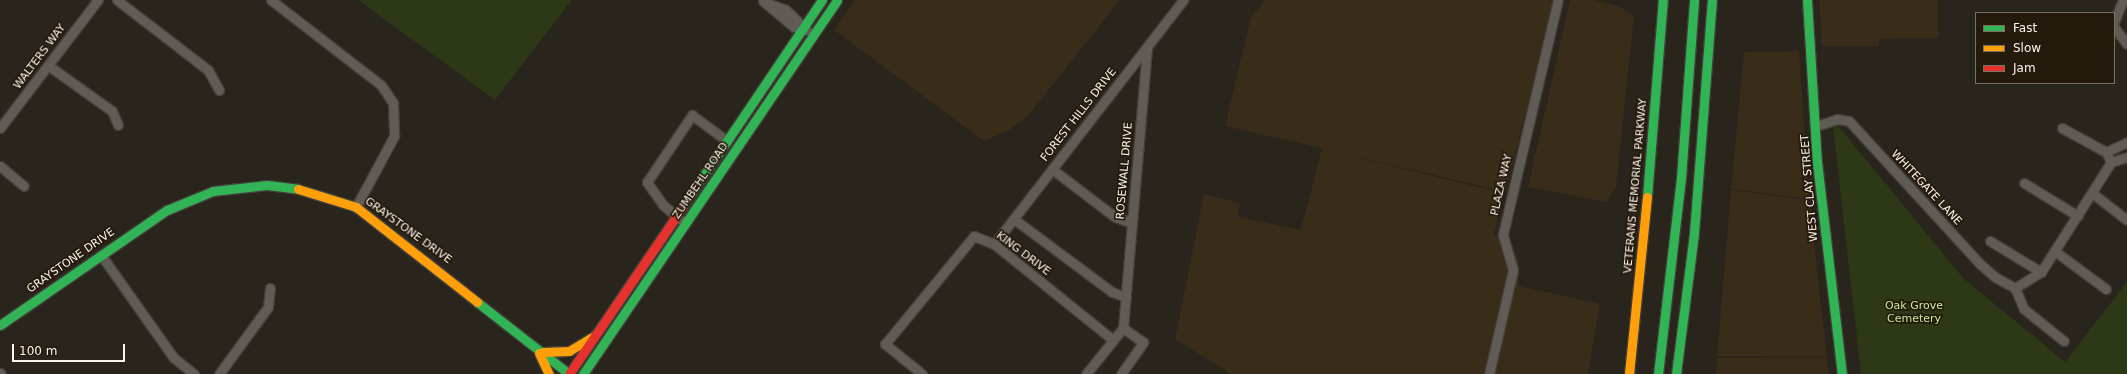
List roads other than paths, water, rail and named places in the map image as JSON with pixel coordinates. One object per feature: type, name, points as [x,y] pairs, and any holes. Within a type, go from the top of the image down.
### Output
[{"type":"main road","name":"ZUMBEHL ROAD","points":[[569,374],[822,0]]},
{"type":"main road","name":"ZUMBEHL ROAD","points":[[583,374],[599,355],[837,0]]},
{"type":"main road","name":"VETERANS MEMORIAL PARKWAY","points":[[1629,374],[1643,247],[1663,0]]},
{"type":"main road","points":[[1658,374],[1681,186],[1694,0]]},
{"type":"main road","points":[[1676,374],[1694,234],[1712,0]]},
{"type":"main road","name":"WEST CLAY STREET","points":[[1807,0],[1816,126],[1842,374]]},
{"type":"main road","name":"GRAYSTONE DRIVE","points":[[0,325],[167,210],[213,191],[237,186],[310,190],[356,207],[531,342],[569,374]]},
{"type":"main road","points":[[543,352],[569,350],[598,333]]},
{"type":"main road","points":[[531,342],[549,374]]},
{"type":"main road","points":[[595,374],[599,355]]},
{"type":"street","name":"WALTERS WAY","points":[[0,128],[49,66],[98,0]]},
{"type":"street","points":[[117,0],[208,70],[219,90]]},
{"type":"street","points":[[271,0],[381,85],[393,103],[394,136],[356,207]]},
{"type":"street","name":"FOREST HILLS DRIVE","points":[[994,244],[1183,0]]},
{"type":"street","name":"PLAZA WAY","points":[[1489,374],[1513,270],[1503,234],[1558,0]]},
{"type":"street","points":[[2115,15],[2124,0]]},
{"type":"street","points":[[764,2],[786,10],[813,36]]},
{"type":"street","points":[[2115,32],[2127,44]]},
{"type":"street","name":"ROSEWALL DRIVE","points":[[1123,328],[1147,47]]},
{"type":"street","points":[[49,66],[112,111],[118,125]]},
{"type":"street","points":[[686,224],[663,206],[647,182],[692,115],[727,141]]},
{"type":"street","name":"WHITEGATE LANE","points":[[1816,126],[1843,119],[1849,121],[1979,263],[1995,278],[2016,288]]},
{"type":"street","points":[[2062,128],[2106,152],[2111,162]]},
{"type":"street","points":[[2106,152],[2127,142]]},
{"type":"street","points":[[2064,341],[2024,309],[2016,288],[2041,272],[2056,252],[2111,162],[2127,157]]},
{"type":"street","points":[[0,166],[24,186]]},
{"type":"street","points":[[1052,169],[1115,216],[1132,223]]},
{"type":"street","points":[[2024,183],[2078,216]]},
{"type":"street","points":[[2092,193],[2127,220]]},
{"type":"street","points":[[1014,219],[1112,292],[1126,297]]},
{"type":"street","name":"KING DRIVE","points":[[922,374],[885,344],[969,238],[978,237],[994,244],[1113,340]]},
{"type":"street","points":[[1990,241],[2041,272]]},
{"type":"street","points":[[2056,252],[2106,289]]},
{"type":"street","points":[[101,255],[174,358],[194,374]]},
{"type":"street","points":[[219,374],[268,307],[270,288]]},
{"type":"street","points":[[1086,374],[1123,328],[1143,342],[1121,374]]},
{"type":"park label","name":"Oak Grove Cemetery","points":[[1914,313]]}]
